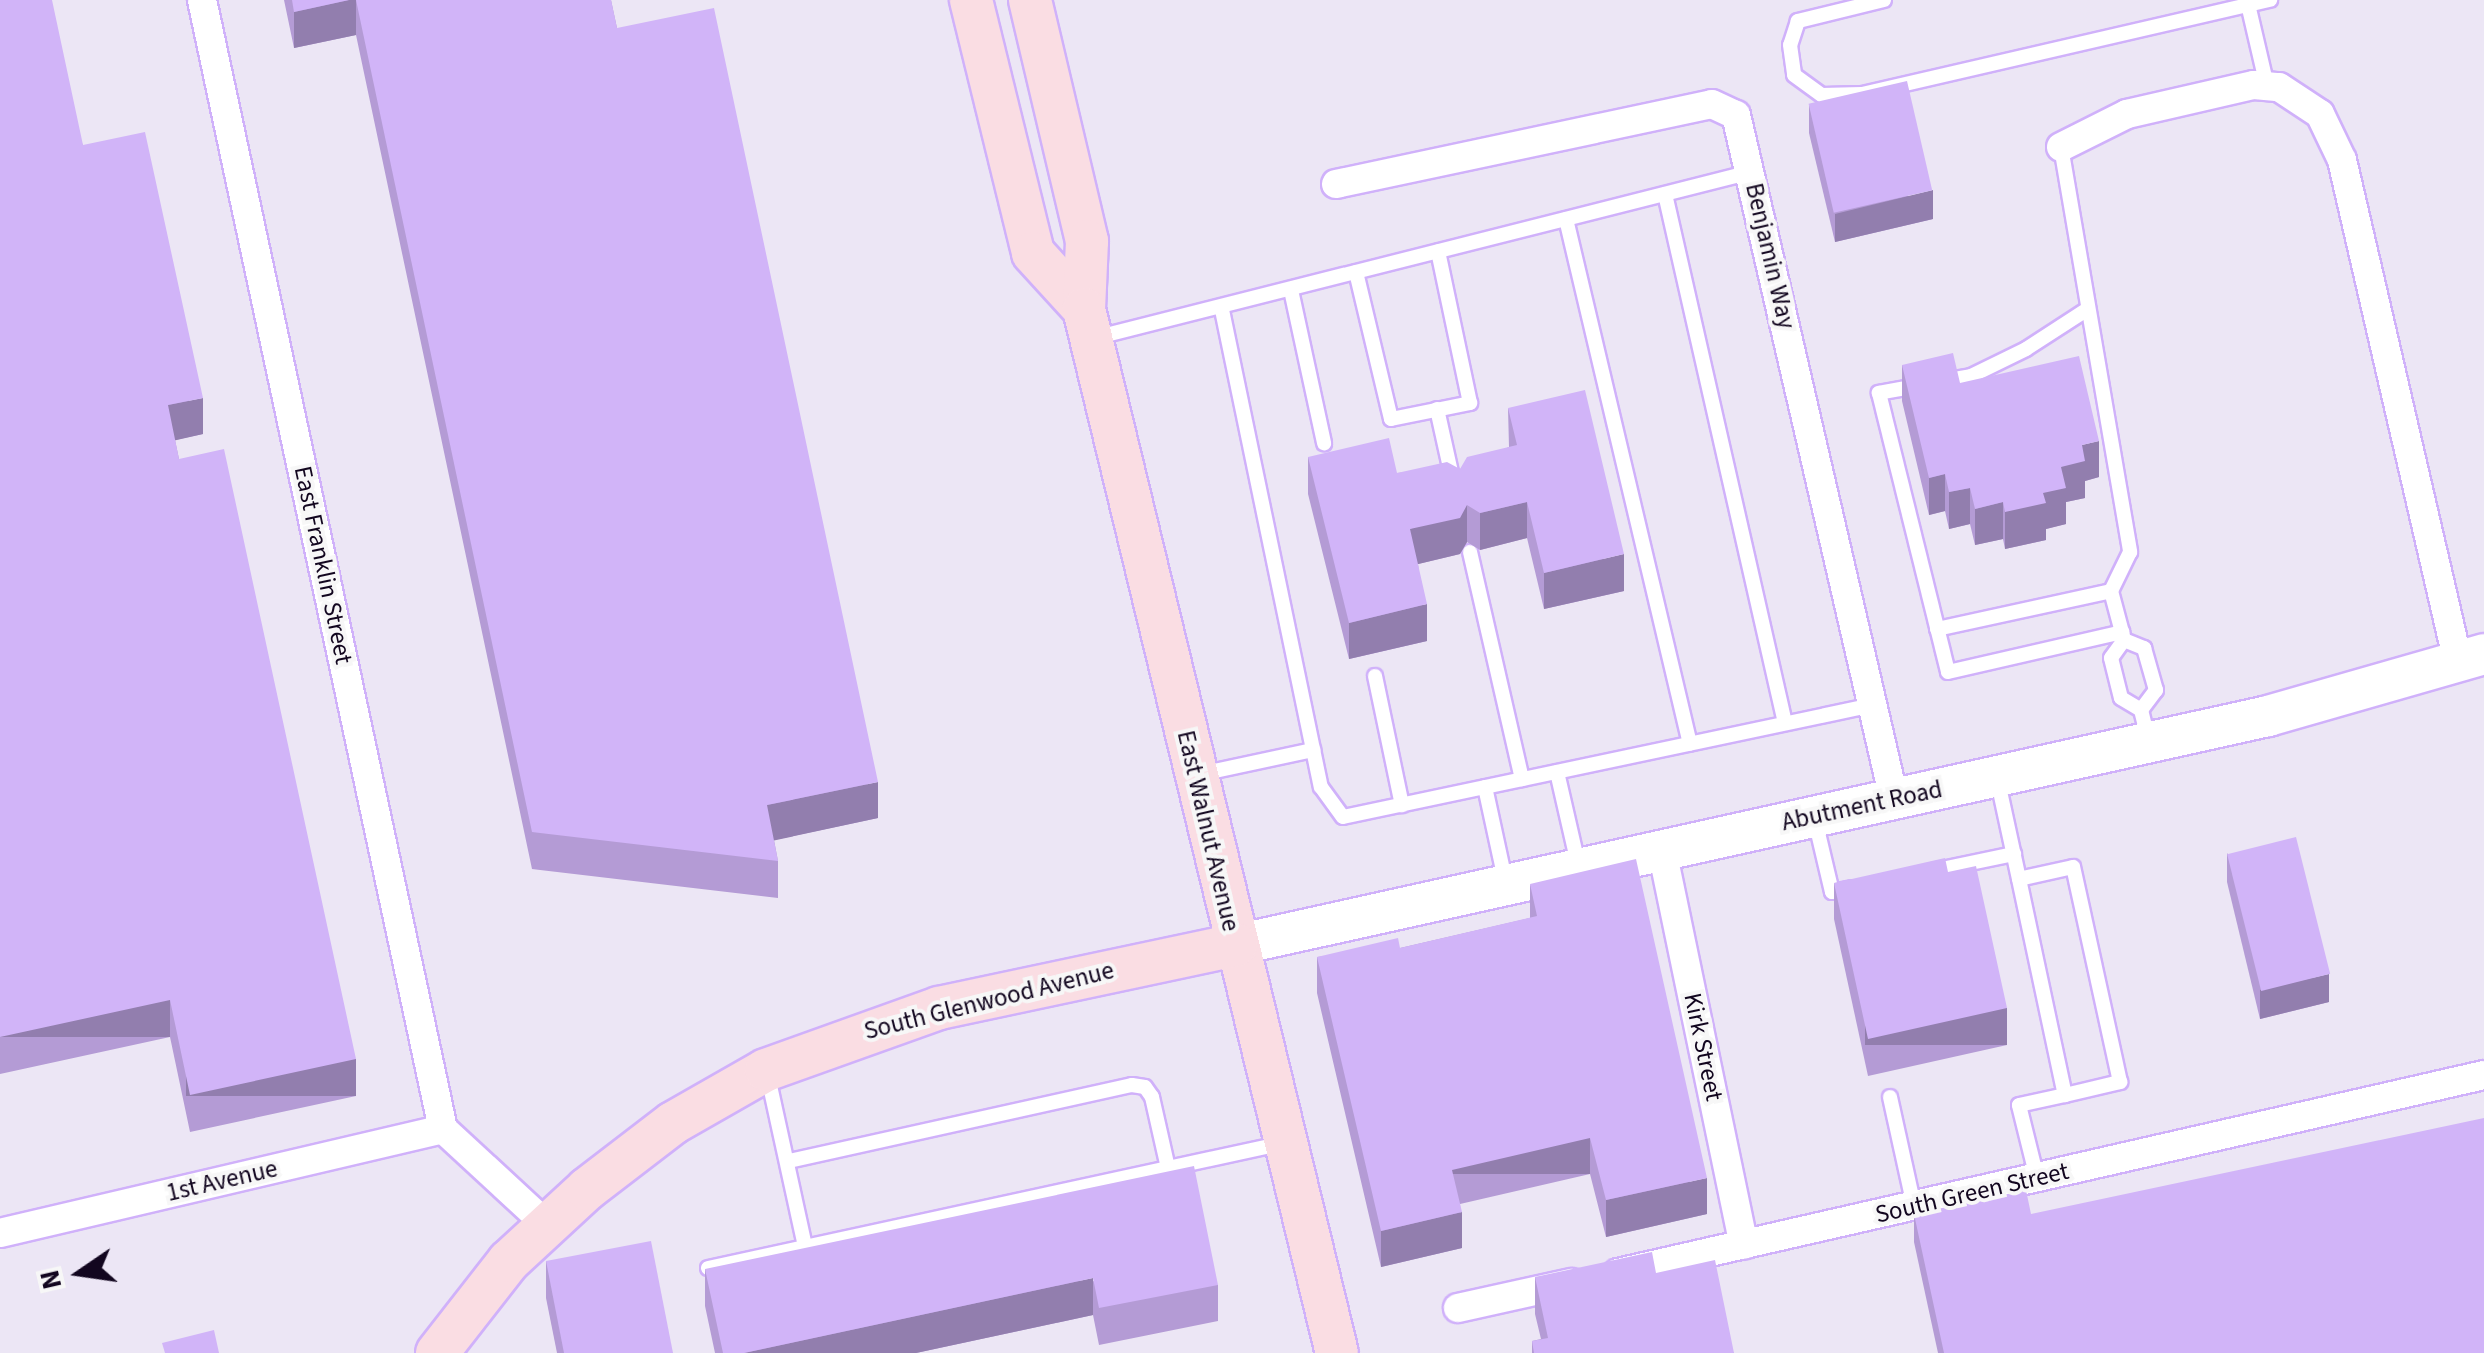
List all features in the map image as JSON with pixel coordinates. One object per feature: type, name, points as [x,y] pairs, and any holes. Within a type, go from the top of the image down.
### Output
[{"type":"main road","name":"East Walnut Avenue","points":[[971,0],[1033,253],[1087,324]]},
{"type":"main road","name":"East Walnut Avenue","points":[[1030,0],[1087,241],[1087,324],[1338,1353]]},
{"type":"main road","name":"Abutment Road","points":[[1236,945],[1997,776],[2145,726],[2471,658]]},
{"type":"main road","name":"South Glenwood Avenue","points":[[437,1353],[546,1224],[674,1123],[766,1070],[939,1008],[1236,945]]},
{"type":"street","name":"East Franklin Street","points":[[202,0],[443,1129]]},
{"type":"street","points":[[2061,147],[2127,114],[2267,86],[2301,97],[2320,114],[2342,160],[2471,658]]},
{"type":"street","name":"Benjamin Way","points":[[1336,184],[1712,104],[1736,115],[1894,799]]},
{"type":"street","name":"Kirk Street","points":[[1662,850],[1744,1245]]},
{"type":"street","name":"South Green Street","points":[[1458,1308],[2484,1075]]},
{"type":"street","points":[[443,1129],[546,1224]]},
{"type":"street","name":"1st Avenue","points":[[0,1233],[443,1129]]},
{"type":"lane","points":[[1884,0],[1798,21],[1790,45],[1794,75],[1822,94],[1862,94],[2247,2],[2270,0]]},
{"type":"lane","points":[[2247,2],[2267,86]]},
{"type":"lane","points":[[2061,147],[2130,552],[2111,591],[2123,636],[2111,658],[2121,698],[2145,726]]},
{"type":"lane","points":[[1087,324],[1222,310],[1751,172]]},
{"type":"lane","points":[[1664,194],[1785,724]]},
{"type":"lane","points":[[1566,219],[1690,744]]},
{"type":"lane","points":[[1356,272],[1391,419],[1470,402],[1438,251]]},
{"type":"lane","points":[[1291,290],[1324,443]]},
{"type":"lane","points":[[1222,310],[1321,787],[1344,817],[1873,704]]},
{"type":"lane","points":[[2086,310],[1971,376],[1879,393],[1948,672],[2123,636],[2144,648],[2156,690],[2145,726]]},
{"type":"lane","points":[[1437,409],[1457,496]]},
{"type":"lane","points":[[1470,552],[1522,779]]},
{"type":"lane","points":[[1937,629],[2111,591]]},
{"type":"lane","points":[[1375,676],[1402,804]]},
{"type":"lane","points":[[1195,776],[1313,750]]},
{"type":"lane","points":[[1557,772],[1578,868]]},
{"type":"lane","points":[[1997,776],[2065,1095]]},
{"type":"lane","points":[[1485,787],[1506,884]]},
{"type":"lane","points":[[1814,817],[1832,892],[1869,884]]},
{"type":"lane","points":[[1905,876],[2014,854]]},
{"type":"lane","points":[[2020,879],[2073,867],[2120,1082],[2020,1105],[2037,1178]]},
{"type":"lane","points":[[766,1070],[789,1160],[805,1247]]},
{"type":"lane","points":[[789,1160],[1132,1085],[1145,1086],[1152,1096],[1168,1168]]},
{"type":"lane","points":[[1890,1097],[1915,1207]]},
{"type":"lane","points":[[708,1268],[1285,1143]]},
{"type":"building","points":[[0,0],[52,0],[83,145],[145,132],[203,398],[168,405],[179,459],[224,449],[356,1059],[190,1095],[170,1000],[0,1037]]},
{"type":"building","points":[[292,0],[349,0],[294,12]]},
{"type":"building","points":[[356,0],[611,0],[617,28],[714,8],[878,782],[767,805],[778,861],[532,832]]},
{"type":"building","points":[[1907,81],[1932,190],[1834,213],[1809,104]]},
{"type":"building","points":[[1953,353],[1960,383],[2079,356],[2099,441],[2082,445],[2085,461],[2061,467],[2066,488],[2043,493],[2046,503],[2005,512],[2003,502],[1975,509],[1970,488],[1949,492],[1945,474],[1929,478],[1902,365]]},
{"type":"building","points":[[1585,390],[1624,554],[1544,573],[1527,502],[1480,513],[1467,505],[1460,518],[1410,529],[1427,604],[1349,623],[1308,457],[1389,438],[1397,473],[1447,462],[1460,469],[1467,457],[1517,445],[1508,408]]},
{"type":"building","points":[[2296,837],[2330,974],[2261,991],[2227,854]]},
{"type":"building","points":[[1945,858],[1948,872],[1976,866],[2007,1008],[1868,1039],[1834,883]]},
{"type":"building","points":[[1636,859],[1707,1178],[1606,1200],[1590,1138],[1452,1170],[1462,1212],[1381,1231],[1317,957],[1398,938],[1400,948],[1537,916],[1530,884]]},
{"type":"building","points":[[2484,1118],[2484,1353],[1944,1353],[1914,1214],[2026,1190],[2031,1214]]},
{"type":"building","points":[[1194,1166],[1218,1285],[1099,1308],[1093,1278],[744,1353],[723,1353],[705,1269]]},
{"type":"building","points":[[651,1241],[673,1353],[564,1353],[546,1261]]},
{"type":"building","points":[[1652,1252],[1656,1273],[1715,1260],[1734,1353],[1534,1353],[1532,1341],[1548,1338],[1535,1277]]},
{"type":"building","points":[[214,1330],[219,1353],[165,1353],[162,1343]]}]
